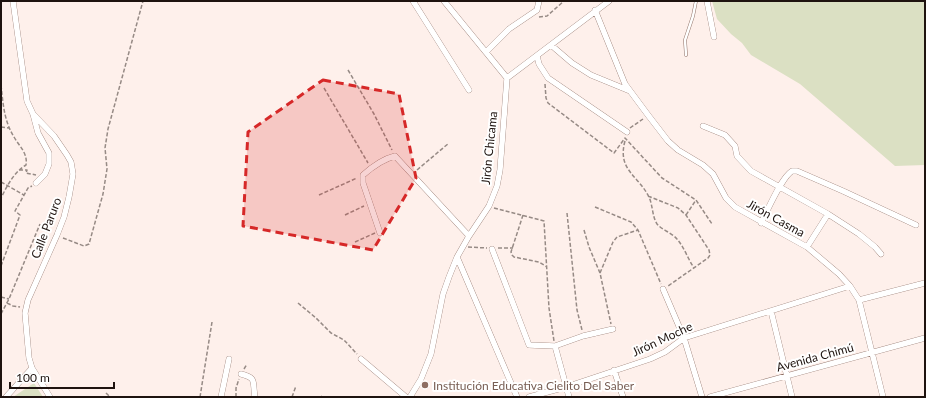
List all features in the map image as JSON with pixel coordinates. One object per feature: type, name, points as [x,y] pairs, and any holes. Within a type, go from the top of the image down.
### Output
[{"type":"street","name":"Calle Paruro","points":[[14,1],[26,101],[33,114],[54,136],[67,155],[71,162],[73,174],[69,197],[57,235],[28,300],[26,309],[29,358],[32,368],[50,397]]},
{"type":"street","points":[[413,1],[469,90]]},
{"type":"street","points":[[444,1],[507,78],[595,10],[609,1]]},
{"type":"street","points":[[486,52],[509,29],[529,17],[537,10],[539,1]]},
{"type":"street","points":[[706,1],[714,38]]},
{"type":"street","name":"Jirón Casma","points":[[595,10],[625,84],[668,141],[678,150],[704,165],[713,174],[726,198],[734,207],[807,247],[839,274],[850,286],[859,300],[883,397]]},
{"type":"street","points":[[551,45],[572,63],[591,75],[630,91]]},
{"type":"street","points":[[537,56],[548,78],[626,135]]},
{"type":"street","name":"Jirón Chicama","points":[[410,397],[421,379],[431,354],[443,294],[449,277],[469,236],[489,206],[497,186],[500,170],[507,78]]},
{"type":"street","points":[[33,114],[38,133],[49,153],[49,164],[45,174],[34,182]]},
{"type":"street","points":[[703,126],[726,135],[735,146],[737,156],[751,171],[828,214],[859,234],[881,254]]},
{"type":"street","points":[[380,232],[363,183],[363,175],[371,168],[390,157],[395,156],[469,236]]},
{"type":"street","points":[[761,223],[780,187],[792,171],[843,191],[916,225]]},
{"type":"street","points":[[807,247],[828,214]]},
{"type":"street","points":[[492,248],[529,345],[555,346],[583,336],[613,329]]},
{"type":"street","points":[[458,257],[517,397]]},
{"type":"street","points":[[859,300],[925,283]]},
{"type":"street","name":"Jirón Moche","points":[[529,397],[566,387],[650,359],[665,352],[684,338],[850,286]]},
{"type":"street","points":[[663,289],[684,338],[702,397]]},
{"type":"street","points":[[771,311],[792,397]]},
{"type":"street","name":"Avenida Chimú","points":[[710,397],[925,338]]},
{"type":"street","points":[[555,346],[569,397]]},
{"type":"street","points":[[221,397],[229,359]]},
{"type":"street","points":[[361,359],[406,397]]},
{"type":"street","points":[[6,397],[32,368]]},
{"type":"street","points":[[614,370],[623,397]]},
{"type":"street","points":[[241,374],[250,376],[253,379],[255,397]]},
{"type":"lane","points":[[686,55],[685,40],[696,1]]},
{"type":"path","points":[[57,235],[84,246],[89,244],[103,194],[107,168],[105,148],[108,129],[143,1]]},
{"type":"path","points":[[529,17],[547,16],[564,1]]},
{"type":"path","points":[[348,70],[374,114],[395,156]]},
{"type":"path","points":[[544,72],[546,98],[548,103],[614,153],[630,128],[648,115]]},
{"type":"path","points":[[1,85],[3,105],[9,128],[25,152],[26,164],[19,170],[7,186],[1,198]]},
{"type":"path","points":[[324,88],[371,168]]},
{"type":"path","points":[[1,128],[9,128]]},
{"type":"path","points":[[626,135],[623,149],[623,160],[631,174],[648,196],[653,208],[654,218],[658,225],[676,238],[694,268]]},
{"type":"path","points":[[626,135],[662,178],[696,200],[712,224]]},
{"type":"path","points":[[412,174],[449,143]]},
{"type":"path","points":[[1,266],[20,215],[15,211],[28,188],[34,182],[36,174],[26,173],[27,170],[19,170]]},
{"type":"path","points":[[319,195],[363,175]]},
{"type":"path","points":[[1,182],[24,195]]},
{"type":"path","points":[[28,188],[34,182]]},
{"type":"path","points":[[595,207],[631,222],[638,230],[663,289],[708,258],[710,255],[709,250],[686,215],[678,208],[648,196]]},
{"type":"path","points":[[686,215],[696,200]]},
{"type":"path","points":[[345,215],[370,203]]},
{"type":"path","points":[[489,206],[544,221],[549,308],[555,346]]},
{"type":"path","points":[[567,214],[577,310],[583,336]]},
{"type":"path","points":[[522,215],[511,252],[512,255],[514,257],[539,262],[547,267]]},
{"type":"path","points":[[1,314],[40,224]]},
{"type":"path","points":[[584,230],[589,247],[600,273],[613,329]]},
{"type":"path","points":[[600,273],[613,242],[617,237],[638,230]]},
{"type":"path","points":[[355,242],[380,232]]},
{"type":"path","points":[[1,297],[9,298]]},
{"type":"path","points":[[7,303],[26,309]]},
{"type":"path","points":[[298,303],[331,333],[344,340],[361,359]]},
{"type":"path","points":[[200,397],[212,322]]},
{"type":"path","points":[[292,397],[296,386]]},
{"type":"path","points":[[106,393],[110,397]]},
{"type":"highlighted area","points":[[323,80],[399,94],[416,178],[373,250],[243,226],[248,132]]},
{"type":"green space","points":[[712,1],[925,1],[925,165],[895,166],[800,84],[751,55],[742,43],[717,19]]},
{"type":"green space","points":[[34,383],[43,397],[13,397]]},
{"type":"place","name":"Institución Educativa Cielito Del Saber","points":[[425,385]]}]
